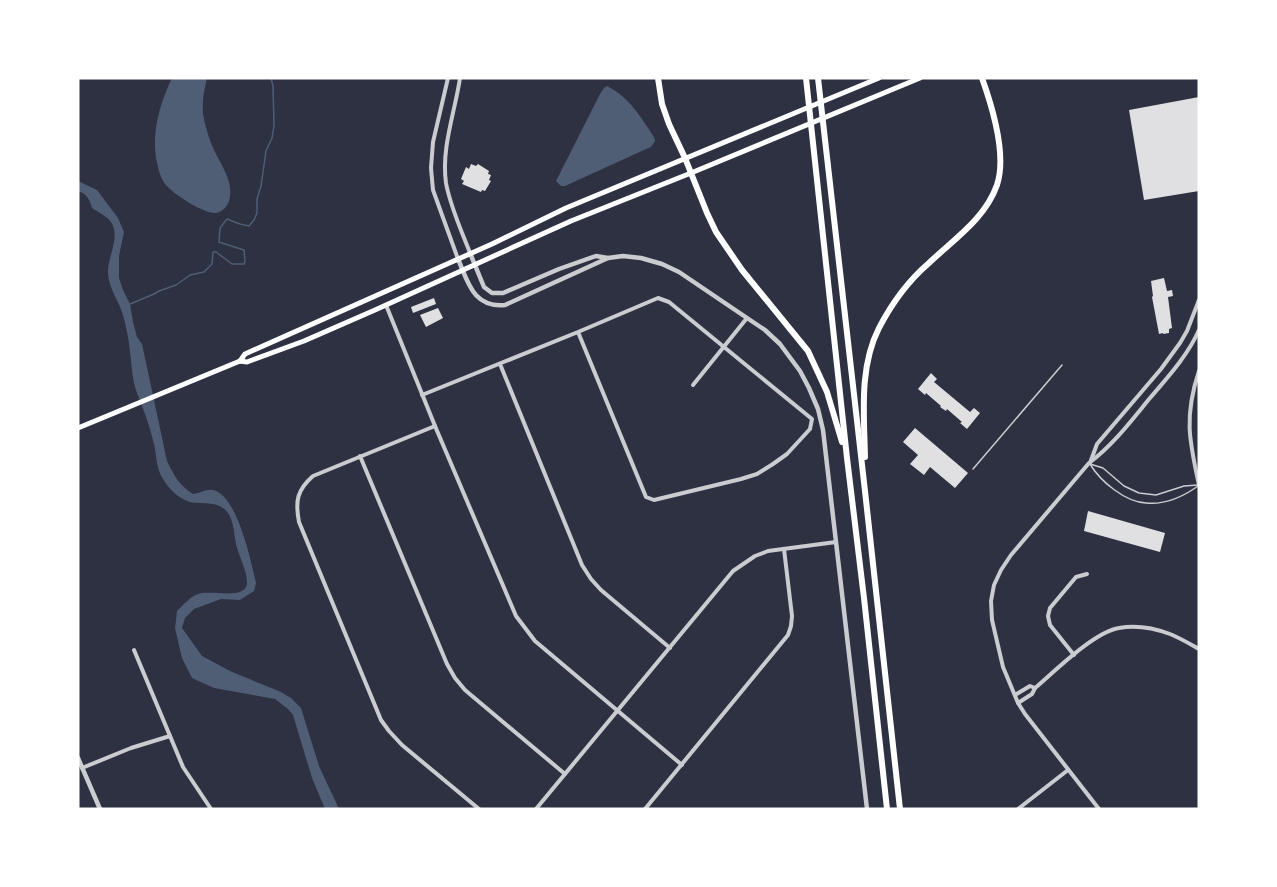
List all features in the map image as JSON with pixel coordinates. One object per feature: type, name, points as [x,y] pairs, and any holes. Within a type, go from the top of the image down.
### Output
[{"type":"highway","points":[[658,78],[662,104],[669,124],[716,232],[741,270],[808,351],[828,392],[847,458]]},
{"type":"highway","points":[[818,78],[900,809]]},
{"type":"highway","points":[[866,491],[864,396],[869,357],[879,329],[894,302],[913,278],[980,216],[997,184],[999,152],[997,131],[982,78]]},
{"type":"highway","points":[[986,90],[987,78]]},
{"type":"highway","points":[[806,80],[887,809]]},
{"type":"main road","points":[[78,428],[240,361],[244,354],[458,259],[566,208],[879,78]]},
{"type":"main road","points":[[240,361],[247,363],[290,346],[386,305],[571,220],[920,78]]},
{"type":"street","points":[[448,78],[433,142],[430,168],[432,190],[463,270],[475,294],[487,304],[496,306],[504,304],[608,258],[634,257],[662,264],[679,272],[765,330],[800,371],[818,409],[823,430],[867,809]]},
{"type":"street","points":[[460,78],[446,154],[446,184],[484,287],[492,293],[503,293],[558,269],[596,256],[608,258]]},
{"type":"street","points":[[422,395],[658,298],[663,298],[812,420],[812,425],[787,454],[757,474],[654,500],[649,499],[646,497],[578,332]]},
{"type":"street","points":[[1089,463],[1096,444],[1161,369],[1180,343],[1199,300]]},
{"type":"street","points":[[386,305],[516,616],[535,641],[682,765]]},
{"type":"street","points":[[693,385],[747,318]]},
{"type":"street","points":[[1099,809],[1030,722],[1018,703],[1003,667],[992,620],[991,601],[994,585],[1011,555],[1089,463],[1104,452],[1169,376],[1189,349],[1199,330]]},
{"type":"street","points":[[500,364],[582,565],[602,590],[670,648]]},
{"type":"street","points":[[1199,371],[1192,393],[1189,419],[1191,449],[1199,485]]},
{"type":"street","points":[[435,426],[313,476],[300,490],[297,510],[299,522],[381,720],[402,744],[479,809]]},
{"type":"street","points":[[360,456],[447,664],[455,678],[465,690],[565,774]]},
{"type":"street","points":[[536,809],[733,571],[755,556],[768,551],[836,542]]},
{"type":"street","points":[[645,809],[788,635],[792,616],[784,549]]},
{"type":"street","points":[[1074,655],[1050,625],[1048,616],[1050,608],[1076,577],[1087,574]]},
{"type":"street","points":[[1018,703],[1032,694],[1035,688],[1092,641],[1117,628],[1154,629],[1171,634],[1199,649]]},
{"type":"street","points":[[134,650],[183,767],[211,809]]},
{"type":"street","points":[[1015,695],[1030,686],[1035,688]]},
{"type":"street","points":[[82,768],[131,748],[170,736]]},
{"type":"street","points":[[78,758],[100,809]]},
{"type":"street","points":[[1018,809],[1068,770]]},
{"type":"street","points":[[78,777],[86,775]]},
{"type":"lane","points":[[974,469],[1062,365]]},
{"type":"lane","points":[[1089,463],[1097,475],[1113,488],[1130,499],[1146,503],[1166,501],[1187,494],[1199,485]]},
{"type":"lane","points":[[1089,463],[1103,468],[1124,486],[1139,493],[1156,495],[1184,486],[1199,485]]},
{"type":"water","points":[[172,78],[207,78],[203,103],[204,119],[211,143],[229,181],[230,188],[228,203],[224,209],[216,213],[197,207],[181,198],[165,184],[160,174],[155,133],[163,99]]},
{"type":"water","points":[[607,86],[634,108],[655,141],[651,147],[561,186],[556,181],[600,94]]},
{"type":"water","points":[[78,181],[97,190],[118,218],[124,232],[119,256],[119,278],[130,304],[137,337],[142,344],[167,461],[184,488],[193,494],[216,491],[231,506],[242,532],[254,573],[256,583],[254,591],[240,600],[221,599],[194,609],[185,618],[182,628],[202,656],[230,671],[281,692],[301,708],[319,766],[339,809],[325,809],[312,778],[293,715],[288,709],[275,699],[214,688],[192,678],[182,658],[175,628],[177,611],[198,594],[241,592],[247,583],[246,573],[228,513],[220,506],[182,499],[171,490],[160,474],[151,434],[134,383],[123,317],[109,279],[108,268],[115,235],[113,225],[109,219],[92,208],[88,198],[78,191]]},
{"type":"building","points":[[1199,97],[1199,191],[1144,200],[1129,110]]},
{"type":"building","points":[[471,164],[476,166],[478,164],[489,171],[491,181],[485,191],[481,192],[462,184],[464,181],[461,179],[466,167],[469,169]]},
{"type":"building","points":[[1164,278],[1167,291],[1172,290],[1173,296],[1168,297],[1172,328],[1169,329],[1169,333],[1159,334],[1151,281]]},
{"type":"building","points":[[434,298],[436,304],[413,313],[411,307]]},
{"type":"building","points":[[438,308],[443,318],[426,327],[420,315]]},
{"type":"building","points":[[931,373],[937,379],[934,382],[970,412],[974,408],[980,413],[967,429],[947,409],[946,411],[940,407],[926,393],[925,395],[918,389]]},
{"type":"building","points":[[915,428],[968,473],[955,488],[930,467],[924,475],[910,464],[918,455],[903,442]]},
{"type":"building","points":[[1088,511],[1165,533],[1160,552],[1084,531]]},
{"type":"waterway","points":[[130,304],[176,285],[190,275],[204,272],[212,264],[213,252],[232,264],[244,264],[244,250],[219,242],[220,228],[227,219],[249,226],[257,213],[257,199],[266,151],[274,126],[271,78]]}]
